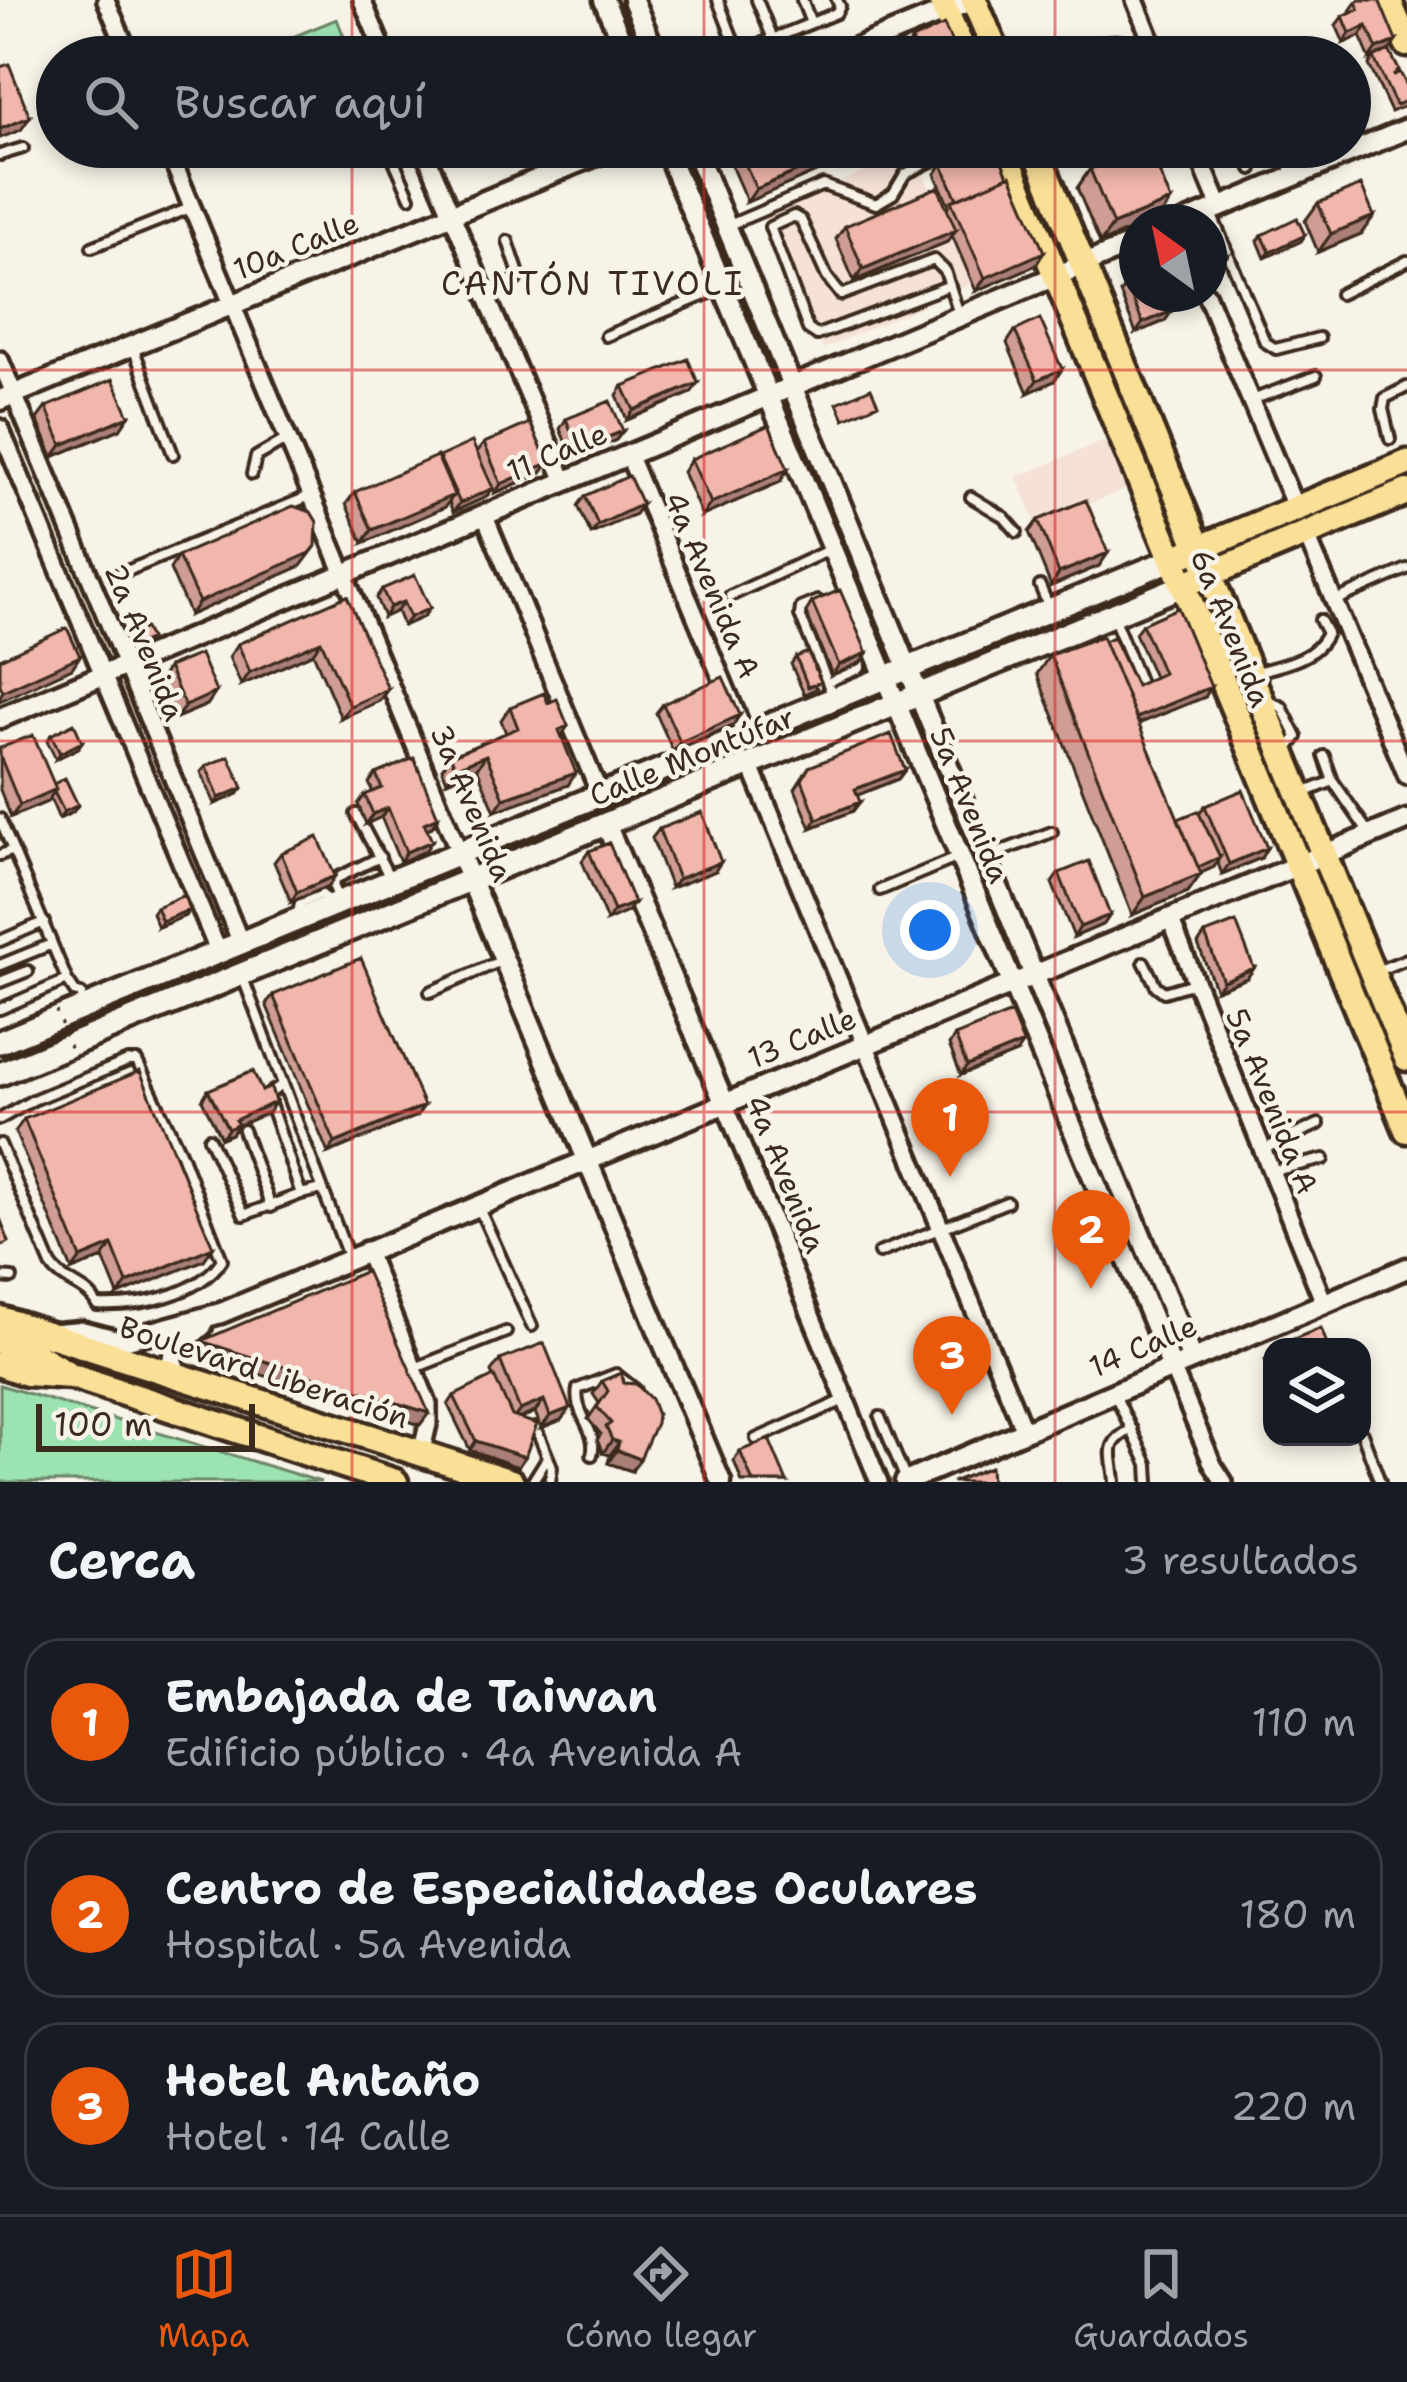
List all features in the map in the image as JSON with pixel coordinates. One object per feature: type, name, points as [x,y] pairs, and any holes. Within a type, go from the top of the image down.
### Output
[{"type":"main road","points":[[1388,0],[1407,44]]},
{"type":"main road","points":[[956,3],[962,36]]},
{"type":"main road","points":[[956,3],[982,36]]},
{"type":"main road","name":"6a Avenida","points":[[1014,168],[1068,270],[1308,861],[1407,1130]]},
{"type":"main road","name":"6a Avenida","points":[[1041,168],[1068,270]]},
{"type":"main road","name":"Calle Montúfar","points":[[0,1042],[746,737],[831,691],[911,670],[1407,463]]},
{"type":"main road","name":"Calle Montúfar","points":[[0,1074],[1407,493]]},
{"type":"main road","name":"6a Avenida","points":[[1194,580],[1251,674],[1299,794],[1308,861],[1372,973],[1407,1058]]},
{"type":"main road","name":"Boulevard Liberación","points":[[0,1319],[511,1482]]},
{"type":"main road","points":[[0,1341],[73,1376],[394,1482]]},
{"type":"main road","points":[[0,1364],[26,1372],[73,1376]]},
{"type":"street","points":[[106,0],[121,36]]},
{"type":"street","points":[[362,0],[377,36]]},
{"type":"street","points":[[604,0],[619,36]]},
{"type":"street","points":[[633,0],[648,36]]},
{"type":"street","points":[[1135,0],[1150,36]]},
{"type":"street","points":[[881,36],[956,3]]},
{"type":"street","points":[[1371,144],[1407,129]]},
{"type":"street","name":"3a Avenida","points":[[176,168],[721,1482]]},
{"type":"street","points":[[432,168],[556,444],[565,481]]},
{"type":"street","name":"10a Calle","points":[[7,397],[564,168]]},
{"type":"street","name":"5a Avenida","points":[[674,168],[1009,985],[1224,1482]]},
{"type":"street","name":"5a Avenida","points":[[703,168],[1191,1358]]},
{"type":"street","points":[[1202,168],[1213,204]]},
{"type":"street","points":[[1227,204],[1314,168]]},
{"type":"street","name":"11 Calle","points":[[0,718],[565,481],[619,453],[1119,249]]},
{"type":"street","points":[[1214,312],[1296,508]]},
{"type":"street","name":"2a Avenida","points":[[0,361],[7,397],[241,943]]},
{"type":"street","name":"2a Avenida","points":[[0,428],[218,953]]},
{"type":"street","name":"4a Avenida A","points":[[619,453],[746,737]]},
{"type":"street","points":[[484,514],[601,797]]},
{"type":"street","points":[[1306,534],[1407,776]]},
{"type":"street","points":[[750,764],[1024,1431]]},
{"type":"street","name":"13 Calle","points":[[46,1334],[87,1332],[120,1341],[221,1313],[1407,820]]},
{"type":"street","name":"4a Avenida","points":[[606,824],[879,1482]]},
{"type":"street","name":"5a Avenida A","points":[[1170,918],[1324,1303]]},
{"type":"street","points":[[357,1254],[428,1405],[421,1454]]},
{"type":"street","name":"14 Calle","points":[[906,1482],[1407,1268]]},
{"type":"street","name":"13 Calle","points":[[178,1376],[172,1361],[174,1349],[221,1313]]},
{"type":"lane","points":[[718,0],[734,36]]},
{"type":"lane","points":[[757,0],[771,36]]},
{"type":"lane","points":[[802,0],[811,23]]},
{"type":"lane","points":[[779,36],[836,13],[837,0]]},
{"type":"lane","points":[[956,3],[968,36]]},
{"type":"lane","points":[[0,154],[22,148]]},
{"type":"lane","points":[[397,168],[410,197]]},
{"type":"lane","points":[[727,226],[823,185],[876,204],[893,194],[905,174],[917,168]]},
{"type":"lane","points":[[1022,168],[1068,270]]},
{"type":"lane","points":[[1290,168],[1293,177]]},
{"type":"lane","points":[[92,247],[192,207]]},
{"type":"lane","points":[[948,286],[817,335],[808,329],[770,227],[794,216],[801,220],[827,277],[841,295],[934,260],[942,265],[960,315]]},
{"type":"lane","points":[[485,294],[517,280],[508,241]]},
{"type":"lane","points":[[1227,241],[1265,342],[1276,349],[1318,338]]},
{"type":"lane","points":[[1340,294],[1407,261]]},
{"type":"lane","points":[[606,336],[723,287]]},
{"type":"lane","points":[[133,345],[173,454]]},
{"type":"lane","points":[[1251,400],[1316,376]]},
{"type":"lane","points":[[1390,439],[1385,398],[1407,387]]},
{"type":"lane","points":[[252,475],[256,457],[288,439]]},
{"type":"lane","points":[[117,575],[311,495]]},
{"type":"lane","points":[[970,497],[1004,517],[1017,532]]},
{"type":"lane","points":[[730,596],[832,548]]},
{"type":"lane","points":[[1334,601],[1407,569]]},
{"type":"lane","points":[[1040,586],[1051,612]]},
{"type":"lane","points":[[849,588],[799,611],[831,691],[860,668],[863,662],[856,645]]},
{"type":"lane","points":[[1112,614],[1140,683]]},
{"type":"lane","points":[[1251,674],[1317,649],[1327,633],[1320,620]]},
{"type":"lane","points":[[1324,756],[1333,781],[1370,836]]},
{"type":"lane","points":[[1299,794],[1333,781]]},
{"type":"lane","points":[[356,814],[392,881]]},
{"type":"lane","points":[[0,819],[67,980],[81,994]]},
{"type":"lane","points":[[987,856],[1052,832]]},
{"type":"lane","points":[[0,855],[13,850]]},
{"type":"lane","points":[[338,904],[335,879],[380,857]]},
{"type":"lane","points":[[880,890],[958,858]]},
{"type":"lane","points":[[1308,861],[1407,1111]]},
{"type":"lane","points":[[0,941],[44,922]]},
{"type":"lane","points":[[0,965],[52,944]]},
{"type":"lane","points":[[430,992],[505,959]]},
{"type":"lane","points":[[1372,973],[1407,959]]},
{"type":"lane","points":[[1144,962],[1164,992],[1196,982]]},
{"type":"lane","points":[[0,982],[28,971]]},
{"type":"lane","points":[[242,974],[322,1189],[357,1254]]},
{"type":"lane","points":[[0,1009],[67,980]]},
{"type":"lane","points":[[0,1119],[33,1100],[128,1061],[137,1061],[144,1071],[222,1260],[205,1278],[159,1298],[125,1306],[97,1305]]},
{"type":"lane","points":[[283,1084],[268,1094],[301,1194]]},
{"type":"lane","points":[[1262,1150],[1319,1124]]},
{"type":"lane","points":[[243,1130],[271,1208]]},
{"type":"lane","points":[[209,1138],[241,1211],[248,1215],[322,1189]]},
{"type":"lane","points":[[0,1144],[51,1265],[58,1276],[93,1296],[97,1305],[87,1332]]},
{"type":"lane","points":[[1271,1172],[1324,1159]]},
{"type":"lane","points":[[879,1253],[1006,1202]]},
{"type":"lane","points":[[477,1204],[532,1326]]},
{"type":"lane","points":[[0,1277],[12,1278]]},
{"type":"lane","points":[[413,1369],[506,1332]]},
{"type":"lane","points":[[592,1455],[595,1446],[576,1400],[578,1388],[616,1374],[640,1394]]},
{"type":"lane","points":[[1113,1391],[1148,1464],[1149,1482]]},
{"type":"lane","points":[[756,1438],[845,1400]]},
{"type":"lane","points":[[880,1417],[906,1482]]},
{"type":"lane","points":[[536,1427],[552,1467],[550,1482]]},
{"type":"lane","points":[[1115,1482],[1111,1445],[1132,1430]]},
{"type":"lane","points":[[1367,1446],[1380,1482]]},
{"type":"lane","points":[[532,1482],[547,1458]]},
{"type":"path","points":[[56,1011],[76,1063]]},
{"type":"shaded area","points":[[872,168],[921,168],[971,284],[823,349],[764,215]]},
{"type":"shaded area","points":[[1108,439],[1130,488],[1036,524],[1017,477]]},
{"type":"green space","points":[[337,19],[344,36],[295,36]]},
{"type":"green space","points":[[0,1385],[321,1482],[0,1482]]},
{"type":"building","points":[[1379,0],[1396,41],[1377,49],[1367,26],[1350,33],[1343,16],[1359,9],[1356,2]]},
{"type":"building","points":[[944,25],[949,36],[921,36]]},
{"type":"building","points":[[1389,50],[1399,70],[1393,76],[1400,72],[1407,86],[1407,100],[1396,106],[1374,58]]},
{"type":"building","points":[[9,64],[30,117],[0,129],[0,67]]},
{"type":"building","points":[[747,168],[804,168],[756,189]]},
{"type":"building","points":[[944,168],[1005,168],[1008,176],[957,199]]},
{"type":"building","points":[[1158,168],[1171,201],[1119,204],[1119,223],[1113,225],[1090,169]]},
{"type":"building","points":[[1011,175],[1044,252],[985,278],[951,201]]},
{"type":"building","points":[[1361,185],[1374,216],[1331,234],[1318,203]]},
{"type":"building","points":[[938,187],[956,230],[863,269],[845,226]]},
{"type":"building","points":[[1297,218],[1305,235],[1270,252],[1262,235]]},
{"type":"building","points":[[1138,312],[1170,312],[1143,323]]},
{"type":"building","points":[[1040,319],[1062,369],[1037,380],[1015,331]]},
{"type":"building","points":[[688,359],[698,383],[634,410],[623,386]]},
{"type":"building","points":[[113,379],[129,416],[62,445],[46,407]]},
{"type":"building","points":[[871,388],[878,404],[844,419],[837,403]]},
{"type":"building","points":[[610,401],[623,431],[579,449],[566,419]]},
{"type":"building","points":[[530,423],[548,463],[501,484],[484,443]]},
{"type":"building","points":[[769,425],[788,469],[711,503],[691,459]]},
{"type":"building","points":[[472,442],[493,488],[460,503],[439,457]]},
{"type":"building","points":[[437,456],[454,495],[372,530],[355,492]]},
{"type":"building","points":[[629,476],[642,504],[598,525],[585,496]]},
{"type":"building","points":[[1086,500],[1108,553],[1059,573],[1038,520]]},
{"type":"building","points":[[293,506],[311,512],[317,522],[316,546],[310,553],[199,602],[178,556]]},
{"type":"building","points":[[415,575],[430,608],[410,617],[403,602],[390,607],[382,589]]},
{"type":"building","points":[[840,590],[867,653],[839,665],[812,602]]},
{"type":"building","points":[[347,596],[388,689],[350,706],[321,641],[250,672],[238,644]]},
{"type":"building","points":[[1178,608],[1211,687],[1136,718],[1104,641],[1113,637],[1136,686],[1163,673],[1142,624]]},
{"type":"building","points":[[67,628],[80,656],[3,691],[0,659]]},
{"type":"building","points":[[145,628],[150,639],[137,646],[131,635]]},
{"type":"building","points":[[1102,636],[1201,874],[1145,897],[1050,655]]},
{"type":"building","points":[[808,652],[821,682],[808,687],[796,657]]},
{"type":"building","points":[[200,654],[216,692],[185,706],[168,667]]},
{"type":"building","points":[[723,677],[740,715],[680,742],[663,704]]},
{"type":"building","points":[[544,693],[548,703],[557,699],[568,726],[559,730],[576,773],[504,798],[486,755],[455,768],[451,756],[518,728],[510,707]]},
{"type":"building","points":[[74,723],[82,742],[60,753],[51,735]]},
{"type":"building","points":[[891,734],[905,770],[855,789],[860,802],[817,819],[802,780],[809,767]]},
{"type":"building","points":[[33,735],[56,789],[20,805],[0,748]]},
{"type":"building","points":[[229,756],[243,788],[219,798],[206,766]]},
{"type":"building","points":[[414,758],[438,817],[424,823],[432,841],[406,852],[388,808],[373,814],[365,795],[382,788],[376,774]]},
{"type":"building","points":[[65,778],[78,805],[64,812],[54,784]]},
{"type":"building","points":[[1243,790],[1267,848],[1229,864],[1205,806]]},
{"type":"building","points":[[1198,811],[1220,857],[1198,867],[1178,819]]},
{"type":"building","points":[[702,812],[721,862],[678,879],[659,829]]},
{"type":"building","points":[[318,837],[335,876],[297,892],[281,853]]},
{"type":"building","points":[[609,843],[634,903],[614,911],[589,851]]},
{"type":"building","points":[[1089,861],[1110,915],[1080,927],[1059,873]]},
{"type":"building","points":[[184,895],[189,910],[162,921],[156,907]]},
{"type":"building","points":[[1236,922],[1254,968],[1223,981],[1205,934]]},
{"type":"building","points":[[361,958],[424,1106],[335,1143],[273,995]]},
{"type":"building","points":[[1011,1013],[1023,1043],[967,1066],[955,1036]]},
{"type":"building","points":[[140,1071],[213,1247],[127,1283],[112,1245],[81,1258],[24,1119]]},
{"type":"building","points":[[253,1071],[262,1091],[271,1087],[275,1102],[235,1120],[238,1124],[228,1129],[208,1090]]},
{"type":"building","points":[[0,1218],[9,1242],[0,1246]]},
{"type":"building","points":[[366,1271],[429,1413],[201,1341]]},
{"type":"building","points":[[1321,1328],[1325,1338],[1296,1338]]},
{"type":"building","points":[[544,1343],[570,1408],[550,1416],[544,1400],[520,1410],[500,1360]]},
{"type":"building","points":[[621,1373],[624,1383],[636,1384],[651,1399],[657,1415],[640,1459],[617,1450],[619,1442],[612,1440],[606,1427],[611,1423],[597,1407],[608,1391],[602,1381]]},
{"type":"building","points":[[494,1376],[512,1416],[537,1424],[525,1457],[476,1441],[454,1396]]},
{"type":"building","points":[[769,1439],[787,1482],[753,1482],[740,1451]]},
{"type":"building","points":[[990,1467],[991,1482],[952,1482]]},
{"type":"place","name":"Embajada de Taiwan","points":[[950,1177]]},
{"type":"place","name":"Centro de Especialidades Oculares","points":[[1091,1289]]},
{"type":"place","name":"Hotel Antaño","points":[[952,1415]]},
{"type":"district","name":"CANTÓN TIVOLI","points":[[593,283]]}]
